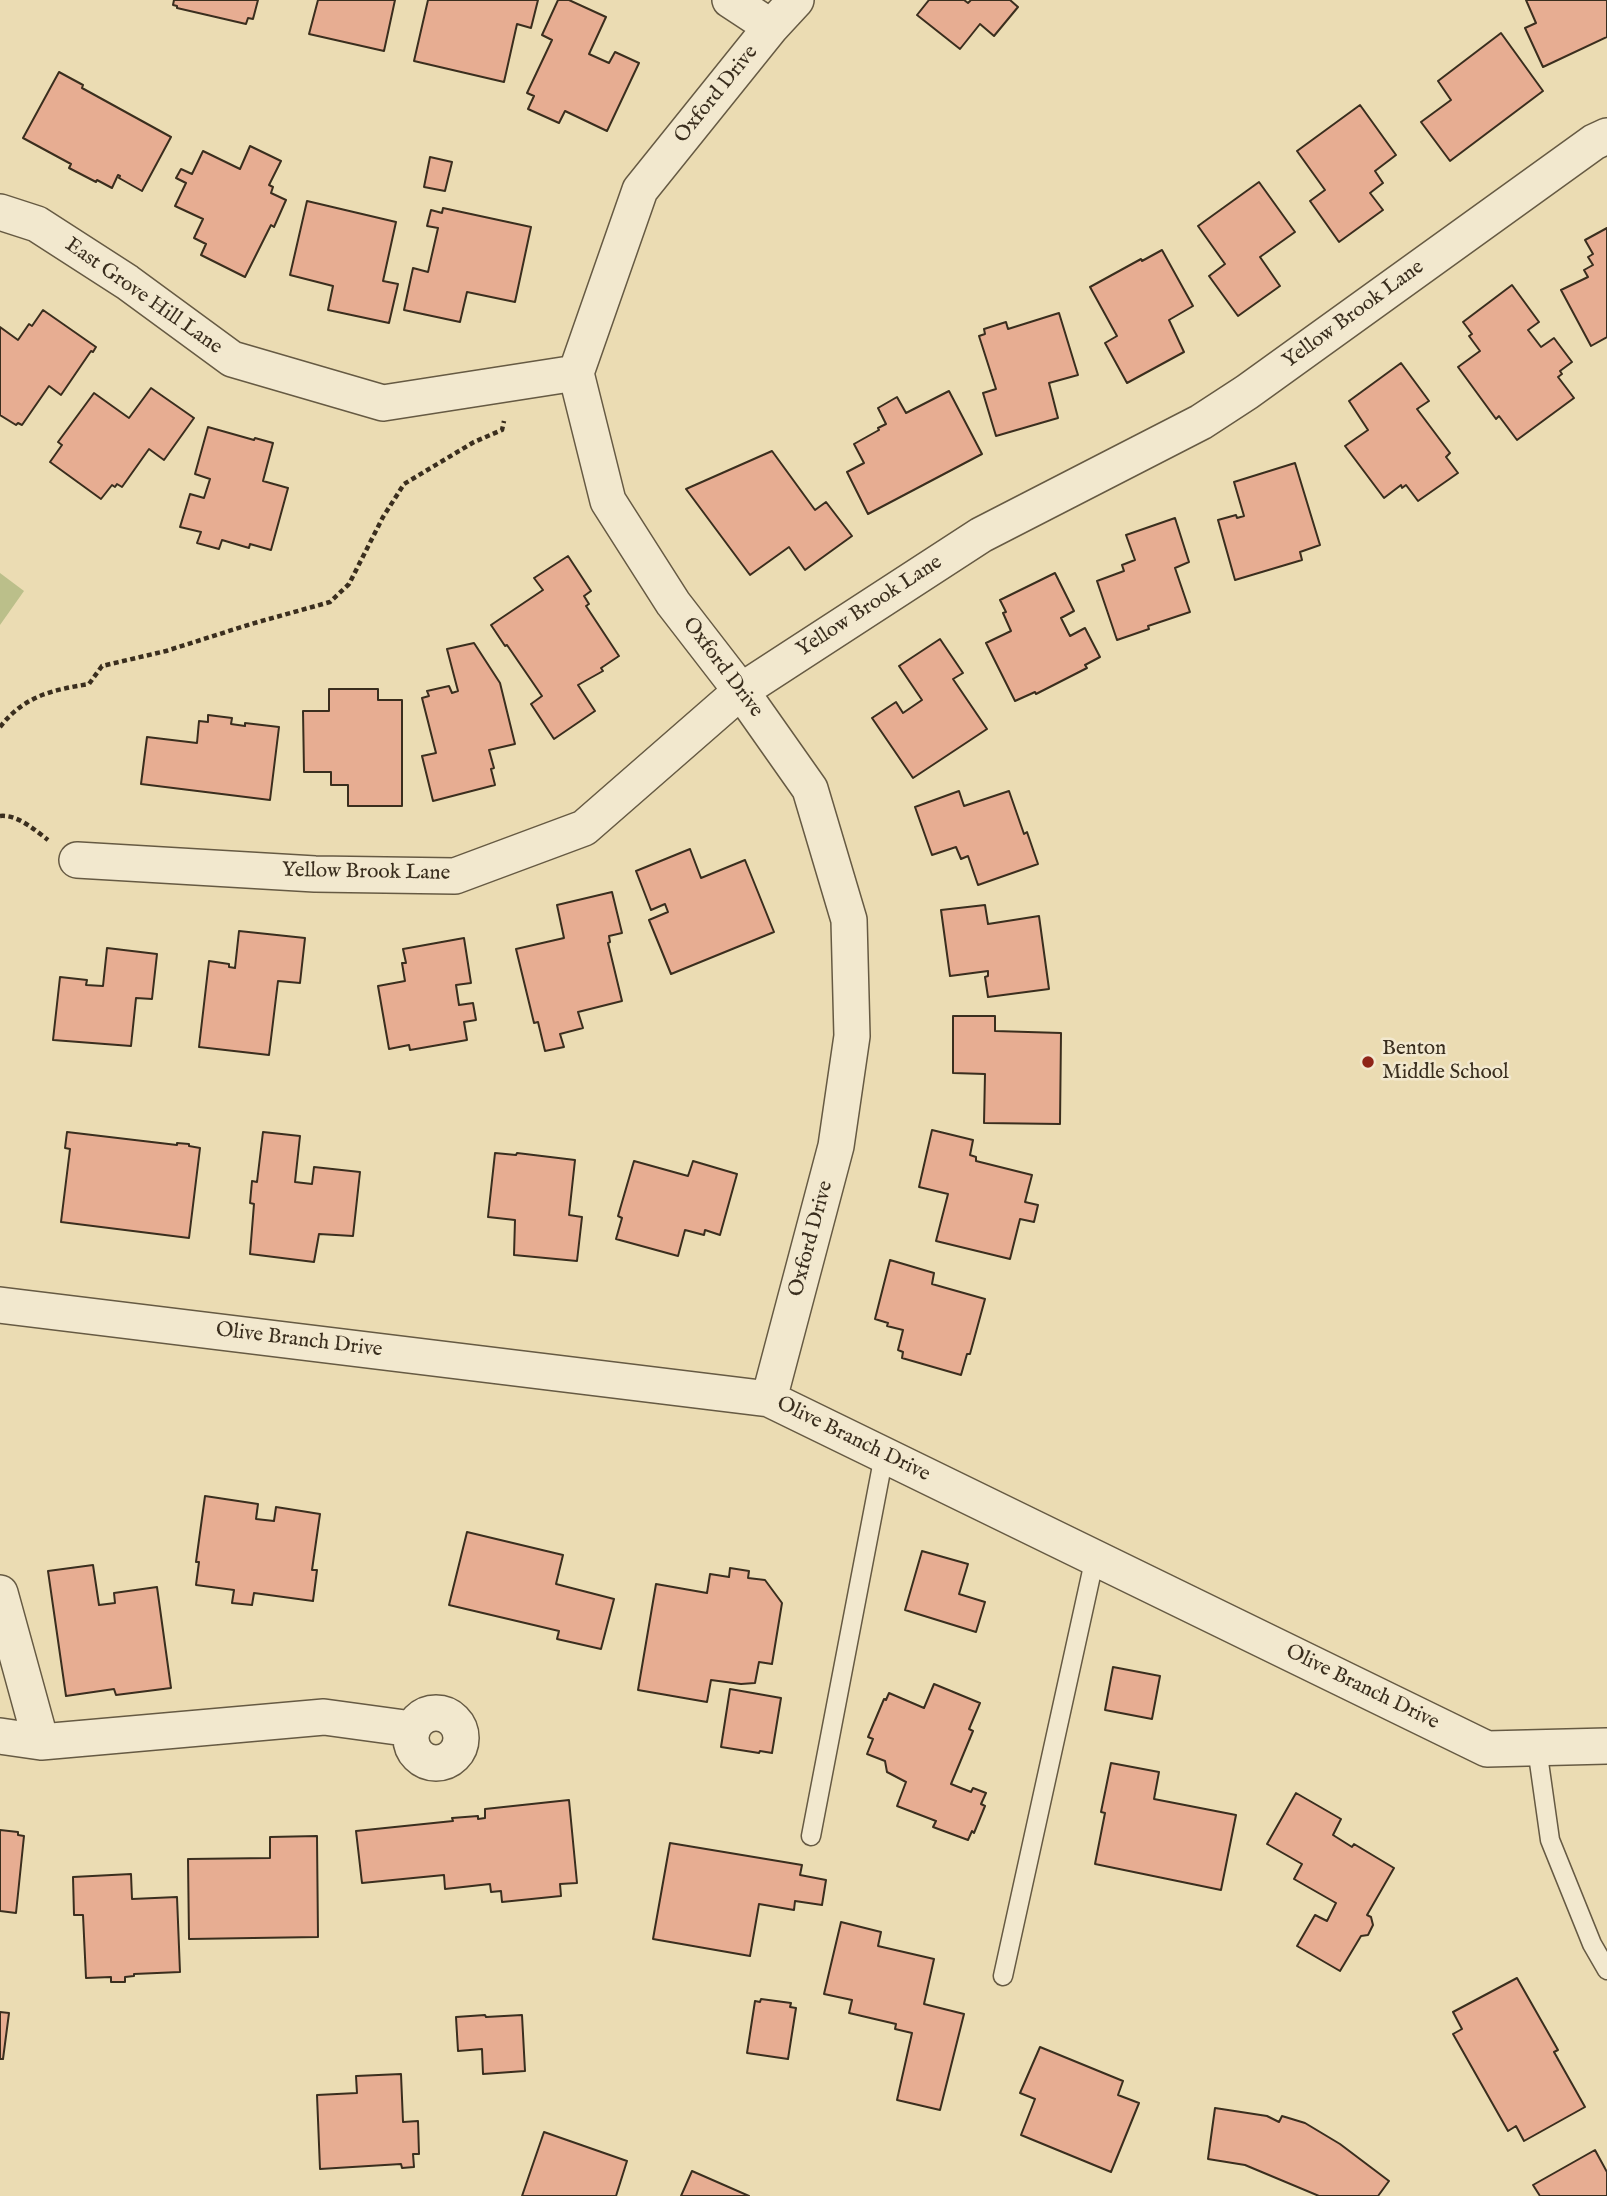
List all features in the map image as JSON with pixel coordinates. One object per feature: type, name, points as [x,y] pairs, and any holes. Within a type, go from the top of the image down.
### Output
[{"type":"street","points":[[730,0],[771,27]]},
{"type":"street","name":"Oxford Drive","points":[[769,1399],[836,1146],[852,1036],[849,920],[810,789],[741,691],[673,603],[608,501],[576,373],[640,190],[771,27],[796,0]]},
{"type":"street","name":"Yellow Brook Lane","points":[[78,860],[315,874],[455,876],[584,828],[741,691],[981,535],[1201,422],[1247,392],[1594,142],[1607,136]]},
{"type":"street","name":"East Grove Hill Lane","points":[[0,212],[37,224],[127,282],[232,359],[383,403],[576,373]]},
{"type":"street","name":"Olive Branch Drive","points":[[0,1305],[769,1399],[1487,1749],[1607,1746]]},
{"type":"street","points":[[0,1593],[41,1742]]},
{"type":"street","points":[[0,1736],[41,1742],[324,1717],[412,1729]]},
{"type":"lane","points":[[811,1836],[884,1455]]},
{"type":"lane","points":[[1003,1976],[1095,1557]]},
{"type":"lane","points":[[1537,1748],[1550,1840],[1592,1944],[1607,1970]]},
{"type":"path","points":[[0,727],[27,702],[51,691],[89,684],[102,666],[166,651],[330,602],[349,583],[383,517],[404,484],[474,442],[502,430],[513,383]]},
{"type":"path","points":[[0,816],[7,815],[24,823],[78,860]]},
{"type":"green space","points":[[0,573],[24,591],[0,625]]},
{"type":"building","points":[[174,0],[258,0],[253,19],[248,18],[246,24],[177,8],[173,5]]},
{"type":"building","points":[[318,0],[395,0],[384,51],[309,34]]},
{"type":"building","points":[[428,0],[538,0],[531,28],[517,24],[504,82],[414,61]]},
{"type":"building","points":[[558,0],[569,0],[606,17],[589,54],[609,63],[615,52],[639,63],[607,131],[565,111],[559,123],[528,109],[534,96],[527,93],[552,40],[542,35]]},
{"type":"building","points":[[929,0],[964,0],[968,3],[971,0],[1010,0],[1018,7],[994,36],[980,24],[960,49],[917,15]]},
{"type":"building","points":[[1526,0],[1607,0],[1607,37],[1543,67],[1525,28],[1536,23]]},
{"type":"building","points":[[1501,33],[1543,91],[1450,161],[1421,122],[1451,100],[1438,81]]},
{"type":"building","points":[[59,72],[83,85],[82,88],[171,137],[142,191],[118,175],[112,188],[97,180],[96,182],[69,168],[71,164],[23,138]]},
{"type":"building","points":[[1360,105],[1396,155],[1375,171],[1383,183],[1370,193],[1383,210],[1339,242],[1310,201],[1325,190],[1297,151]]},
{"type":"building","points":[[250,146],[281,161],[269,185],[273,187],[271,193],[286,200],[245,277],[201,255],[206,244],[194,238],[203,219],[175,206],[186,183],[176,178],[181,169],[192,174],[203,151],[240,169]]},
{"type":"building","points":[[430,157],[452,162],[445,191],[424,187]]},
{"type":"building","points":[[1259,182],[1295,232],[1260,257],[1280,286],[1238,316],[1209,276],[1225,264],[1198,226]]},
{"type":"building","points":[[307,201],[396,222],[383,281],[398,284],[389,323],[328,310],[333,286],[290,275]]},
{"type":"building","points":[[443,208],[531,227],[515,302],[467,292],[460,322],[404,310],[413,268],[428,272],[438,228],[427,226],[431,210],[442,213]]},
{"type":"building","points":[[1607,228],[1607,337],[1591,346],[1561,290],[1588,277],[1584,270],[1593,265],[1588,257],[1593,254],[1585,240]]},
{"type":"building","points":[[1162,250],[1193,306],[1169,320],[1184,352],[1127,383],[1105,343],[1117,336],[1090,287]]},
{"type":"building","points":[[1512,285],[1539,322],[1528,330],[1541,347],[1554,338],[1572,362],[1560,371],[1562,374],[1558,377],[1574,398],[1517,440],[1499,416],[1496,419],[1458,367],[1480,351],[1463,322]]},
{"type":"building","points":[[43,310],[96,347],[61,395],[49,386],[22,425],[16,425],[0,415],[0,327],[18,340]]},
{"type":"building","points":[[1059,313],[1078,375],[1049,383],[1058,418],[996,436],[983,393],[996,389],[979,336],[985,334],[984,329],[1006,322],[1008,329]]},
{"type":"building","points":[[1401,363],[1429,401],[1417,409],[1450,453],[1446,457],[1458,473],[1418,501],[1406,485],[1402,488],[1401,485],[1384,498],[1345,446],[1368,430],[1349,401]]},
{"type":"building","points":[[151,388],[194,418],[164,460],[149,449],[122,487],[112,485],[101,499],[50,462],[62,445],[58,442],[94,393],[129,418]]},
{"type":"building","points":[[949,391],[982,454],[868,514],[847,472],[864,463],[854,444],[886,424],[878,408],[897,397],[906,413]]},
{"type":"building","points":[[208,427],[273,443],[263,481],[288,488],[271,550],[250,544],[249,548],[222,540],[219,549],[197,543],[201,532],[180,527],[190,494],[204,498],[210,479],[195,474]]},
{"type":"building","points":[[772,451],[815,510],[826,502],[852,536],[805,570],[789,547],[750,575],[686,489]]},
{"type":"building","points":[[1295,463],[1320,545],[1300,552],[1302,560],[1235,580],[1218,520],[1236,515],[1237,518],[1244,516],[1234,482]]},
{"type":"building","points":[[1175,518],[1189,562],[1175,568],[1190,612],[1117,640],[1097,581],[1124,571],[1122,565],[1135,560],[1126,535]]},
{"type":"building","points":[[568,556],[591,591],[584,596],[589,604],[586,606],[619,656],[601,668],[603,671],[578,685],[595,711],[554,739],[531,704],[542,696],[491,625],[543,590],[534,578]]},
{"type":"building","points":[[1055,573],[1074,611],[1061,618],[1070,636],[1085,628],[1100,657],[1085,665],[1087,668],[1036,694],[1035,692],[1015,701],[986,643],[1011,631],[1000,600]]},
{"type":"building","points":[[940,639],[963,673],[953,679],[987,729],[913,778],[872,718],[896,702],[903,713],[922,700],[899,666]]},
{"type":"building","points":[[474,643],[500,683],[515,744],[489,750],[495,785],[433,801],[422,756],[436,753],[422,698],[429,696],[427,691],[449,686],[452,693],[458,691],[447,649]]},
{"type":"building","points":[[329,689],[378,689],[378,700],[402,700],[402,806],[348,806],[348,785],[331,785],[331,772],[304,772],[303,711],[329,711]]},
{"type":"building","points":[[208,715],[232,718],[231,724],[279,727],[270,800],[141,784],[147,737],[197,743],[199,721],[208,722]]},
{"type":"building","points":[[959,791],[964,806],[1009,791],[1038,864],[978,885],[968,856],[961,859],[956,847],[932,855],[915,807]]},
{"type":"building","points":[[690,849],[701,878],[745,860],[774,932],[671,974],[649,920],[668,912],[665,904],[651,910],[636,871]]},
{"type":"building","points":[[612,892],[622,933],[609,936],[608,943],[622,1001],[578,1012],[583,1028],[560,1034],[564,1047],[545,1051],[538,1022],[534,1023],[516,949],[564,938],[557,905]]},
{"type":"building","points":[[985,905],[988,924],[1039,916],[1049,989],[988,997],[985,977],[988,976],[988,971],[950,976],[941,910]]},
{"type":"building","points":[[239,931],[305,938],[300,983],[278,981],[269,1055],[199,1047],[209,961],[229,964],[229,967],[235,968]]},
{"type":"building","points":[[464,938],[471,983],[456,985],[459,1005],[473,1003],[476,1020],[464,1022],[467,1040],[410,1050],[409,1045],[389,1049],[378,986],[405,981],[402,963],[406,963],[403,949]]},
{"type":"building","points":[[107,948],[157,954],[152,999],[136,998],[131,1046],[53,1040],[60,977],[87,980],[86,985],[103,986]]},
{"type":"building","points":[[953,1016],[995,1016],[995,1031],[1061,1033],[1060,1124],[984,1123],[985,1074],[953,1073]]},
{"type":"building","points":[[932,1130],[973,1140],[970,1155],[976,1157],[976,1161],[1032,1175],[1025,1202],[1038,1205],[1034,1222],[1020,1219],[1010,1259],[936,1241],[948,1194],[919,1187]]},
{"type":"building","points":[[67,1132],[177,1145],[189,1144],[200,1148],[189,1238],[61,1222],[70,1149],[65,1148]]},
{"type":"building","points":[[263,1132],[300,1136],[295,1182],[312,1184],[314,1167],[360,1172],[353,1236],[319,1234],[314,1262],[250,1254],[254,1204],[250,1203],[252,1181],[257,1182]]},
{"type":"building","points":[[495,1153],[575,1160],[569,1215],[582,1217],[577,1261],[514,1255],[515,1220],[488,1217]]},
{"type":"building","points":[[634,1161],[688,1176],[693,1161],[737,1174],[720,1235],[705,1230],[704,1235],[685,1230],[678,1256],[616,1239],[622,1218],[618,1216]]},
{"type":"building","points":[[890,1260],[934,1273],[932,1284],[985,1299],[970,1354],[967,1354],[961,1375],[902,1358],[903,1352],[898,1350],[903,1330],[887,1326],[888,1323],[875,1319]]},
{"type":"building","points":[[205,1496],[258,1504],[256,1519],[274,1521],[276,1507],[320,1514],[312,1570],[317,1570],[313,1601],[254,1593],[252,1605],[232,1603],[234,1590],[196,1585],[199,1562],[196,1562]]},
{"type":"building","points":[[467,1532],[563,1555],[556,1584],[614,1599],[601,1649],[557,1639],[559,1631],[449,1605]]},
{"type":"building","points":[[922,1551],[968,1564],[959,1594],[985,1602],[976,1632],[905,1610]]},
{"type":"building","points":[[93,1565],[99,1605],[115,1603],[114,1593],[157,1587],[171,1688],[116,1695],[114,1689],[66,1696],[48,1571]]},
{"type":"building","points":[[730,1568],[749,1571],[748,1578],[765,1580],[782,1603],[772,1664],[759,1662],[755,1683],[711,1680],[707,1702],[638,1690],[656,1584],[707,1593],[710,1574],[729,1577]]},
{"type":"building","points":[[1113,1667],[1160,1676],[1152,1719],[1105,1710]]},
{"type":"building","points":[[934,1684],[980,1703],[969,1729],[973,1731],[951,1784],[971,1792],[973,1788],[986,1793],[981,1804],[985,1806],[974,1833],[972,1831],[968,1840],[933,1827],[936,1821],[897,1806],[906,1782],[887,1772],[885,1761],[867,1754],[873,1739],[868,1737],[889,1693],[924,1708]]},
{"type":"building","points":[[730,1689],[781,1698],[772,1753],[721,1747]]},
{"type":"building","points":[[1111,1763],[1159,1772],[1154,1799],[1236,1815],[1221,1890],[1095,1864],[1105,1813],[1101,1812]]},
{"type":"building","points":[[1296,1793],[1341,1819],[1333,1835],[1394,1868],[1367,1915],[1371,1917],[1373,1925],[1368,1935],[1361,1936],[1340,1971],[1297,1946],[1315,1915],[1327,1921],[1336,1903],[1294,1879],[1302,1864],[1267,1844]]},
{"type":"building","points":[[569,1800],[577,1883],[560,1884],[561,1896],[502,1902],[501,1891],[491,1892],[490,1884],[445,1889],[444,1875],[362,1883],[356,1831],[453,1821],[452,1818],[485,1818],[485,1809]]},
{"type":"building","points":[[0,1830],[18,1832],[18,1835],[24,1836],[16,1913],[0,1911]]},
{"type":"building","points":[[317,1836],[318,1937],[189,1939],[188,1859],[270,1858],[270,1837]]},
{"type":"building","points":[[670,1843],[802,1865],[800,1875],[826,1880],[822,1905],[795,1901],[794,1910],[759,1904],[750,1956],[653,1939]]},
{"type":"building","points":[[131,1874],[132,1899],[177,1897],[180,1972],[134,1974],[125,1977],[125,1982],[111,1982],[111,1977],[86,1978],[83,1915],[74,1915],[73,1877]]},
{"type":"building","points":[[841,1922],[881,1932],[878,1946],[934,1959],[924,2004],[964,2014],[940,2110],[897,2100],[912,2033],[895,2029],[896,2024],[849,2013],[852,2000],[824,1994]]},
{"type":"building","points":[[1517,1978],[1558,2050],[1554,2052],[1585,2107],[1524,2141],[1516,2126],[1508,2131],[1453,2034],[1462,2029],[1453,2012]]},
{"type":"building","points":[[761,1999],[791,2003],[790,2007],[796,2008],[788,2059],[747,2053],[755,2001],[760,2002]]},
{"type":"building","points":[[0,2012],[9,2013],[3,2059],[0,2059]]},
{"type":"building","points":[[522,2015],[525,2071],[483,2074],[482,2049],[458,2051],[456,2017]]},
{"type":"building","points":[[1040,2047],[1123,2081],[1118,2095],[1139,2103],[1111,2172],[1021,2135],[1035,2099],[1020,2093]]},
{"type":"building","points":[[401,2074],[403,2122],[418,2121],[419,2154],[413,2154],[414,2167],[402,2168],[401,2164],[320,2169],[317,2095],[357,2093],[356,2076]]},
{"type":"building","points":[[1215,2108],[1267,2116],[1279,2122],[1282,2116],[1305,2123],[1340,2144],[1389,2181],[1378,2196],[1319,2196],[1245,2165],[1208,2159]]},
{"type":"building","points":[[544,2132],[627,2161],[616,2196],[522,2196]]},
{"type":"building","points":[[1595,2150],[1607,2172],[1607,2196],[1540,2196],[1533,2185]]},
{"type":"building","points":[[692,2171],[749,2196],[681,2196]]},
{"type":"place","name":"Benton Middle School","points":[[1368,1062]]}]
